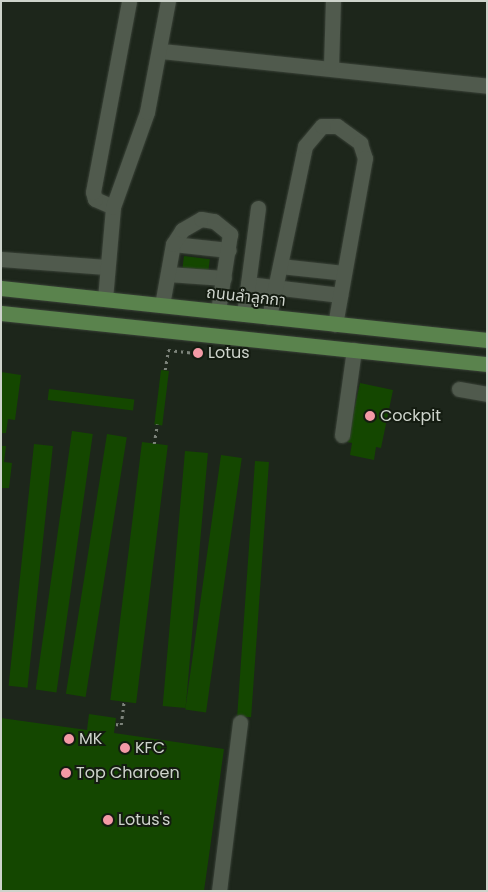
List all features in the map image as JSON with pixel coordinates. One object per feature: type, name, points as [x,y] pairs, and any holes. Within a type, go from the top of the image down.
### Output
[{"type":"main road","name":"ถนนลำลูกกา","points":[[1,288],[487,340]]},
{"type":"main road","points":[[1,313],[487,364]]},
{"type":"street","points":[[113,207],[95,200],[93,192],[129,1]]},
{"type":"street","points":[[105,299],[106,267],[113,207],[147,112],[162,51],[168,1]]},
{"type":"street","points":[[331,67],[333,1]]},
{"type":"street","points":[[162,51],[331,67],[487,86]]},
{"type":"street","points":[[269,317],[305,146],[322,126],[337,126],[360,143],[365,158],[335,324]]},
{"type":"street","points":[[244,314],[258,208]]},
{"type":"street","points":[[162,306],[173,244],[182,230],[201,219],[225,227],[230,234],[218,311]]},
{"type":"street","points":[[173,244],[229,250]]},
{"type":"street","points":[[1,259],[106,267]]},
{"type":"street","points":[[280,266],[344,273]]},
{"type":"street","points":[[168,274],[224,278]]},
{"type":"street","points":[[248,284],[340,295]]},
{"type":"street","points":[[342,435],[354,350]]},
{"type":"street","points":[[459,389],[487,394]]},
{"type":"street","points":[[219,891],[240,722]]},
{"type":"path","points":[[165,370],[168,350],[198,353]]},
{"type":"path","points":[[154,444],[157,424]]},
{"type":"path","points":[[116,724],[121,724],[124,702]]},
{"type":"building","points":[[184,256],[210,259],[208,272],[182,269]]},
{"type":"building","points":[[161,370],[169,371],[162,426],[154,425]]},
{"type":"building","points":[[1,372],[21,375],[15,420],[8,419],[6,433],[1,433]]},
{"type":"building","name":"Cockpit","points":[[360,383],[393,390],[381,448],[376,447],[374,460],[350,455],[352,443],[347,442]]},
{"type":"building","points":[[49,389],[134,399],[133,410],[48,400]]},
{"type":"building","points":[[72,431],[93,434],[56,692],[36,689]]},
{"type":"building","points":[[107,434],[127,437],[86,697],[66,694]]},
{"type":"building","points":[[142,442],[168,445],[136,703],[110,700]]},
{"type":"building","points":[[34,444],[53,446],[27,688],[9,686]]},
{"type":"building","points":[[1,446],[6,446],[4,462],[12,463],[9,488],[1,488]]},
{"type":"building","points":[[185,451],[208,453],[186,708],[163,706]]},
{"type":"building","points":[[221,455],[242,458],[206,712],[185,709]]},
{"type":"building","points":[[255,461],[269,462],[251,717],[237,716]]},
{"type":"building","name":"Lotus's","points":[[89,714],[116,718],[114,733],[224,749],[204,891],[1,891],[1,718],[87,730]]},
{"type":"place","name":"Lotus","points":[[198,353]]},
{"type":"place","name":"Cockpit","points":[[370,416]]},
{"type":"place","name":"MK","points":[[69,739]]},
{"type":"place","name":"KFC","points":[[125,748]]},
{"type":"place","name":"Top Charoen","points":[[66,773]]},
{"type":"place","name":"Lotus's","points":[[108,820]]}]
